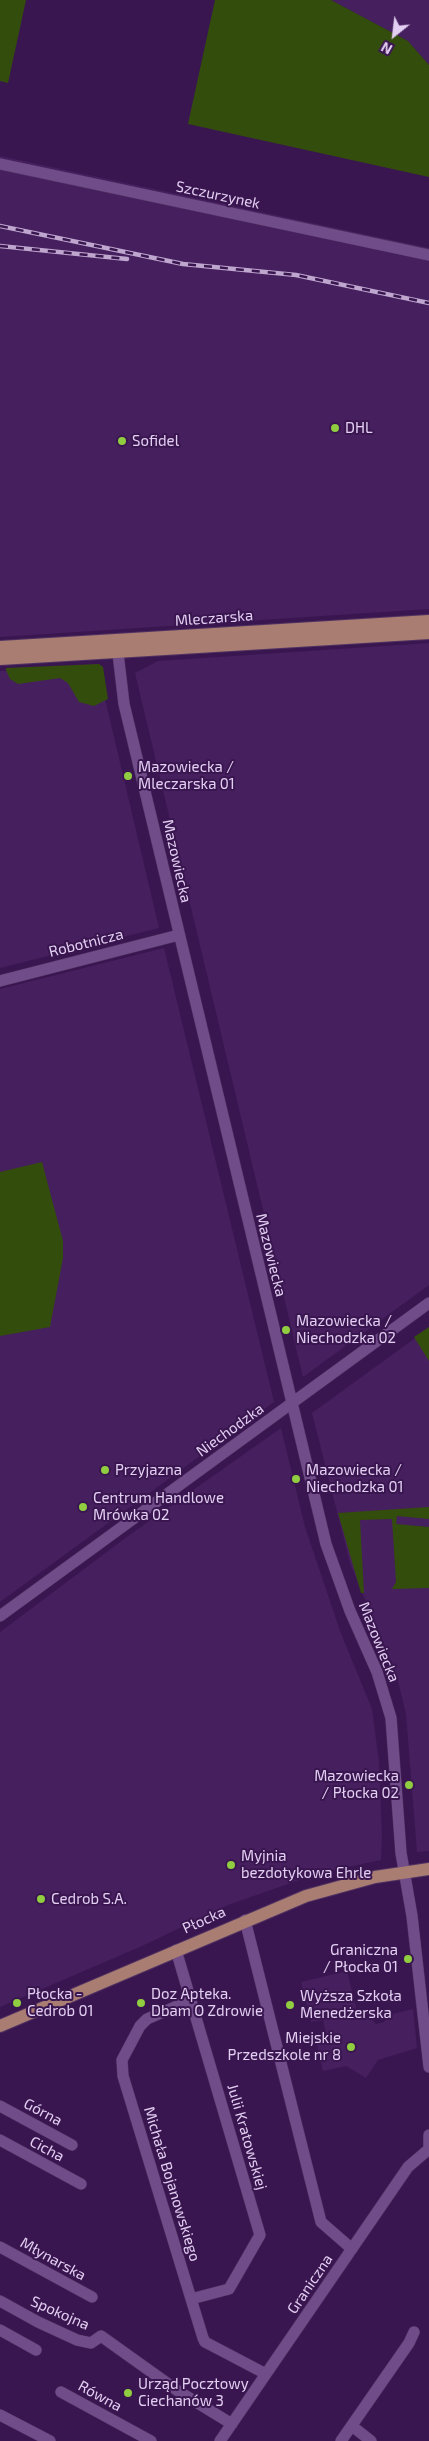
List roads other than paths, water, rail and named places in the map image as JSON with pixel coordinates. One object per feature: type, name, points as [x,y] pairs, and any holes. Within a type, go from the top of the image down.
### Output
[{"type":"main road","name":"Mleczarska","points":[[0,659],[117,646],[429,621]]},
{"type":"main road","name":"Mleczarska","points":[[0,647],[117,646],[429,633]]},
{"type":"main road","name":"Płocka","points":[[0,2026],[245,1920],[306,1896],[339,1886],[405,1872],[429,1869]]},
{"type":"street","name":"Szczurzynek","points":[[0,164],[429,255]]},
{"type":"street","name":"Mazowiecka","points":[[117,646],[124,704],[326,1544],[350,1611],[377,1672],[391,1718],[401,1853],[405,1872]]},
{"type":"street","name":"Robotnicza","points":[[0,981],[179,935]]},
{"type":"street","name":"Niechodzka","points":[[0,1616],[429,1303]]},
{"type":"street","points":[[405,1872],[429,2067]]},
{"type":"street","points":[[245,1920],[321,2222],[352,2249]]},
{"type":"street","name":"Julii Kratowskiej","points":[[176,1950],[260,2235],[229,2289],[191,2299]]},
{"type":"street","name":"Michała Bojanowskiego","points":[[191,2000],[147,2019],[140,2026],[122,2060],[124,2076],[205,2342],[266,2374]]},
{"type":"street","name":"Górna","points":[[0,2106],[72,2145]]},
{"type":"street","points":[[429,2135],[429,2148]]},
{"type":"street","name":"Cicha","points":[[0,2140],[80,2184]]},
{"type":"street","name":"Graniczna","points":[[220,2441],[408,2167],[429,2148]]},
{"type":"street","name":"Młynarska","points":[[0,2247],[92,2297]]},
{"type":"street","name":"Spokojna","points":[[0,2301],[38,2322],[77,2340],[91,2343],[102,2336],[178,2392],[232,2424]]},
{"type":"street","points":[[0,2330],[36,2350]]},
{"type":"street","points":[[341,2441],[409,2343],[414,2332]]},
{"type":"street","name":"Równa","points":[[61,2392],[151,2441]]},
{"type":"street","points":[[0,2415],[50,2441]]},
{"type":"street","points":[[352,2426],[371,2441]]},
{"type":"railway","points":[[0,226],[183,264],[296,275],[429,303]]},
{"type":"railway","points":[[0,246],[127,259]]},
{"type":"place","name":"DHL","points":[[335,428]]},
{"type":"place","name":"Sofidel","points":[[122,441]]},
{"type":"place","name":"Mazowiecka / Mleczarska 01","points":[[128,776]]},
{"type":"place","name":"Mazowiecka / Niechodzka 02","points":[[286,1330]]},
{"type":"place","name":"Przyjazna","points":[[105,1470]]},
{"type":"place","name":"Mazowiecka / Niechodzka 01","points":[[296,1479]]},
{"type":"place","name":"Centrum Handlowe Mrówka 02","points":[[83,1507]]},
{"type":"place","name":"Mazowiecka / Płocka 02","points":[[409,1785]]},
{"type":"place","name":"Myjnia bezdotykowa Ehrle","points":[[231,1865]]},
{"type":"place","name":"Cedrob S.A.","points":[[41,1899]]},
{"type":"place","name":"Graniczna / Płocka 01","points":[[408,1959]]},
{"type":"place","name":"Płocka - Cedrob 01","points":[[17,2003]]},
{"type":"place","name":"Doz Apteka. Dbam O Zdrowie","points":[[141,2003]]},
{"type":"place","name":"Wyższa Szkoła Menedżerska","points":[[290,2005]]},
{"type":"place","name":"Miejskie Przedszkole nr 8","points":[[351,2047]]},
{"type":"place","name":"Urząd Pocztowy Ciechanów 3","points":[[128,2393]]}]
